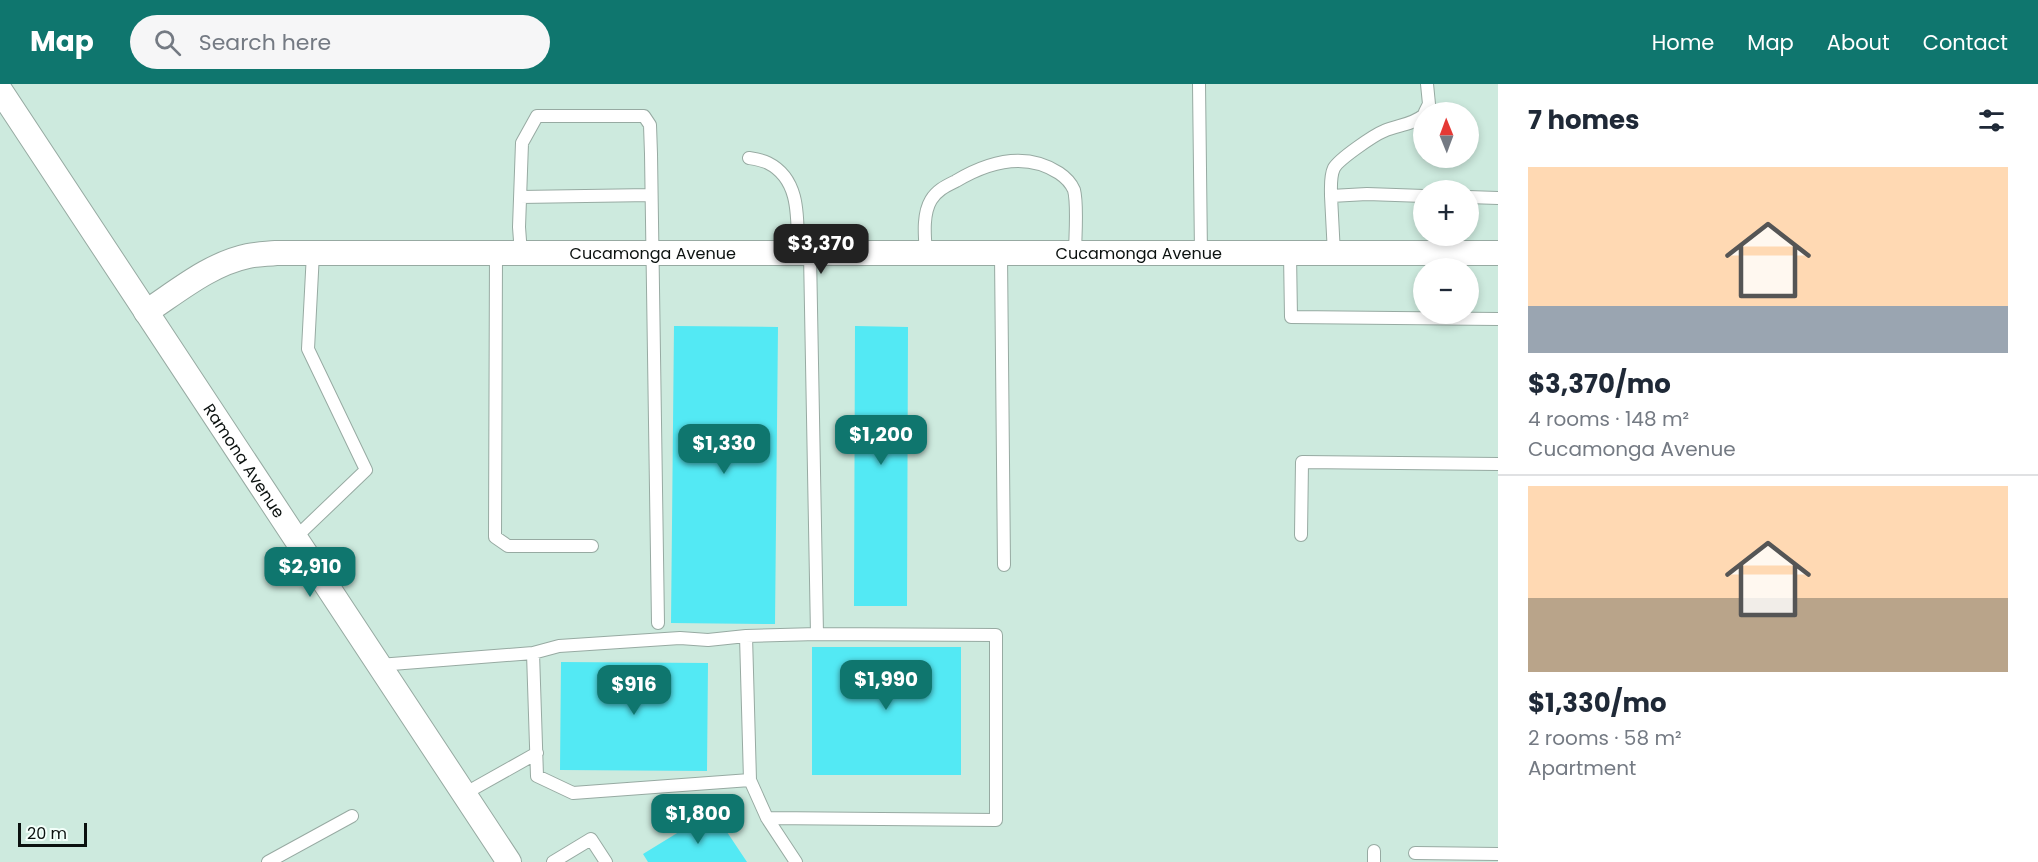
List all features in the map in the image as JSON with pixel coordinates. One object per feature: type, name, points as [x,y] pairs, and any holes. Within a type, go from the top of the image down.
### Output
[{"type":"street","name":"Ramona Avenue","points":[[0,90],[509,862]]},
{"type":"street","name":"Cucamonga Avenue","points":[[146,312],[227,262],[258,255],[313,253],[1498,254]]},
{"type":"lane","points":[[1199,84],[1201,254]]},
{"type":"lane","points":[[1427,84],[1429,102]]},
{"type":"lane","points":[[520,254],[522,143],[537,116],[644,116],[650,125],[658,623]]},
{"type":"lane","points":[[1334,254],[1330,183],[1335,166],[1368,139],[1386,130],[1413,122]]},
{"type":"lane","points":[[749,158],[767,162],[782,174],[792,188],[804,254],[817,634]]},
{"type":"lane","points":[[926,255],[925,224],[930,202],[939,190],[987,165],[1020,160],[1053,169],[1066,178],[1074,190],[1075,255]]},
{"type":"lane","points":[[1331,196],[1367,194],[1413,196]]},
{"type":"lane","points":[[520,196],[651,195]]},
{"type":"lane","points":[[1479,197],[1498,198]]},
{"type":"lane","points":[[295,538],[366,470],[308,349],[313,253]]},
{"type":"lane","points":[[496,254],[495,537],[508,546],[592,546]]},
{"type":"lane","points":[[1290,254],[1291,317],[1498,319]]},
{"type":"lane","points":[[1001,255],[1004,565]]},
{"type":"lane","points":[[1301,535],[1302,462],[1498,464]]},
{"type":"lane","points":[[379,665],[534,653],[559,646],[680,638],[708,640],[746,636],[817,634],[996,635],[996,820],[767,818]]},
{"type":"lane","points":[[746,636],[750,780],[767,818],[796,862]]},
{"type":"lane","points":[[534,653],[537,776],[573,793],[750,780]]},
{"type":"lane","points":[[464,794],[537,753]]},
{"type":"lane","points":[[268,862],[352,816]]},
{"type":"lane","points":[[554,862],[591,839],[606,862]]},
{"type":"lane","points":[[1415,853],[1498,854]]},
{"type":"shaded area","points":[[0,84],[1498,84],[1498,862],[0,862]]},
{"type":"building","points":[[674,326],[778,327],[775,624],[671,623]]},
{"type":"building","points":[[855,326],[908,327],[907,606],[854,606]]},
{"type":"building","points":[[812,647],[961,647],[961,775],[812,775]]},
{"type":"building","points":[[561,662],[708,663],[707,771],[560,770]]},
{"type":"building","points":[[713,811],[747,862],[648,862],[643,854]]}]
